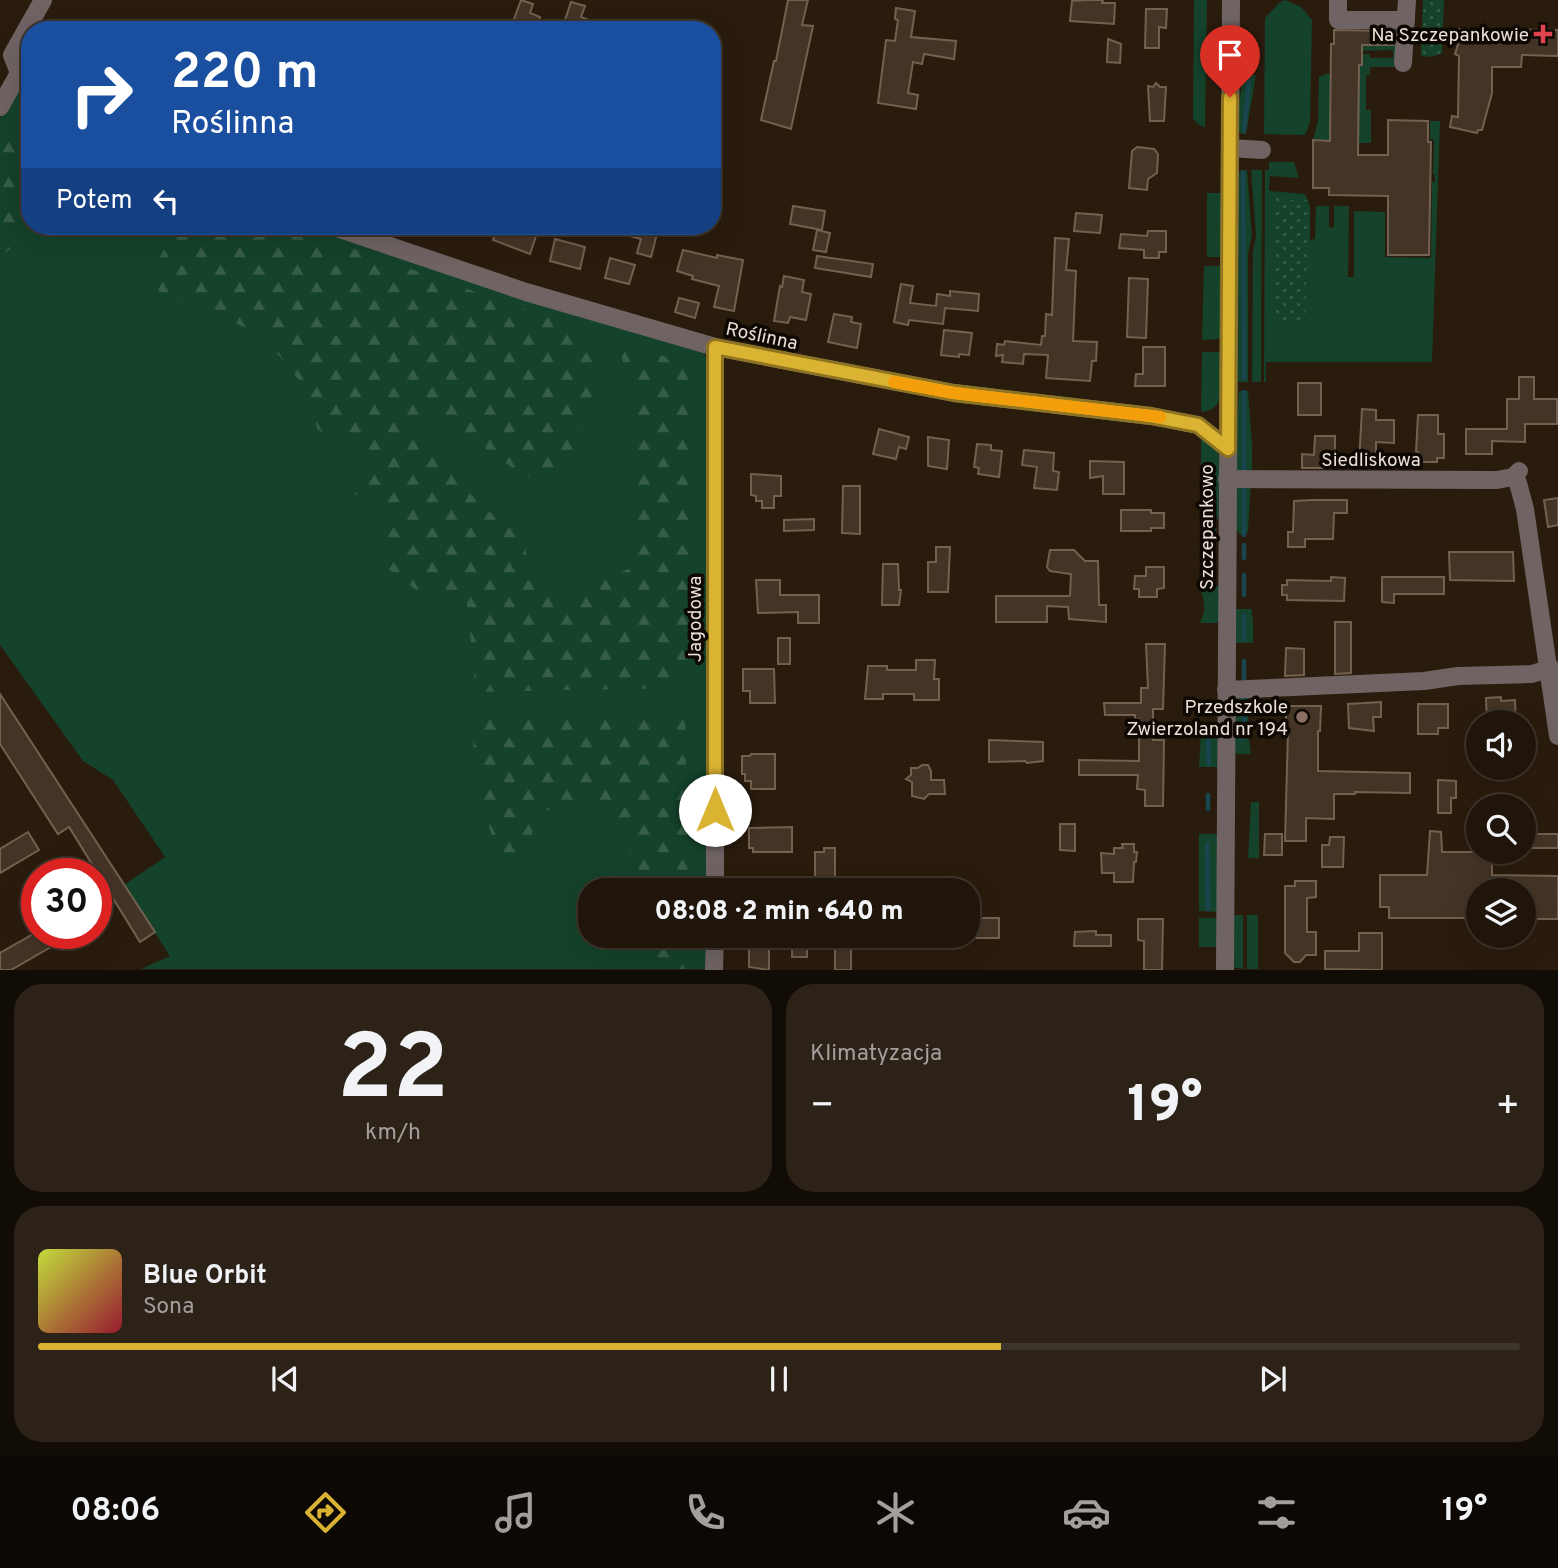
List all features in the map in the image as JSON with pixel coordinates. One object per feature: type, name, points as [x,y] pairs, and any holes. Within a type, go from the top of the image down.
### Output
[{"type":"street","points":[[31,21],[43,0]]},
{"type":"street","name":"Szczepankowo","points":[[1225,970],[1231,0]]},
{"type":"street","points":[[1338,0],[1338,20],[1406,20]]},
{"type":"street","points":[[1403,63],[1407,0]]},
{"type":"street","points":[[21,39],[12,55],[21,71]]},
{"type":"street","points":[[0,62],[21,74]]},
{"type":"street","points":[[0,107],[21,80]]},
{"type":"street","points":[[1230,148],[1262,150]]},
{"type":"street","name":"Roślinna","points":[[358,235],[526,292],[715,347],[954,393],[1151,416],[1198,425],[1228,449]]},
{"type":"street","name":"Jagodowa","points":[[715,347],[715,878]]},
{"type":"street","points":[[1198,425],[1228,414]]},
{"type":"street","name":"Siedliskowa","points":[[1227,479],[1497,480],[1516,474],[1525,509],[1553,670],[1558,736]]},
{"type":"street","points":[[1226,690],[1424,681],[1458,676],[1532,674],[1553,670]]},
{"type":"street","points":[[714,970],[715,948]]},
{"type":"green space","points":[[1194,0],[1207,0],[1205,127],[1193,119]]},
{"type":"green space","points":[[1285,0],[1301,7],[1312,20],[1310,122],[1305,135],[1264,134],[1265,18]]},
{"type":"green space","points":[[1423,0],[1444,0],[1442,53],[1432,57],[1421,56]]},
{"type":"green space","points":[[1393,26],[1398,29],[1398,67],[1370,67],[1370,75],[1366,75],[1366,110],[1371,110],[1371,143],[1358,143],[1359,65],[1362,65],[1362,54],[1370,54],[1370,58],[1393,58],[1393,50],[1358,51],[1359,45],[1393,45]]},
{"type":"green space","points":[[1331,74],[1331,140],[1313,140],[1318,121],[1319,77]]},
{"type":"green space","points":[[1243,75],[1256,75],[1246,134],[1241,134],[1236,127]]},
{"type":"green space","points":[[21,83],[21,235],[336,235],[396,257],[701,348],[710,365],[708,878],[578,878],[578,948],[708,948],[708,969],[141,969],[170,956],[124,885],[165,857],[113,780],[83,761],[0,645],[0,118]]},
{"type":"green space","points":[[21,111],[21,235],[0,258],[0,143]]},
{"type":"green space","points":[[1430,121],[1440,121],[1432,362],[1266,362],[1264,382],[1265,170],[1269,170],[1269,162],[1294,162],[1299,178],[1270,176],[1269,191],[1305,194],[1310,206],[1310,240],[1315,239],[1316,206],[1329,206],[1329,228],[1334,227],[1334,206],[1349,206],[1348,277],[1354,277],[1354,211],[1385,212],[1385,257],[1431,258],[1432,182],[1435,182],[1435,175],[1434,140],[1430,139]]},
{"type":"green space","points":[[1241,170],[1247,170],[1252,236],[1248,253],[1248,382],[1235,379],[1236,175]]},
{"type":"green space","points":[[1251,170],[1262,170],[1261,382],[1252,382],[1253,252],[1256,236]]},
{"type":"green space","points":[[1207,193],[1223,195],[1220,257],[1207,257]]},
{"type":"green space","points":[[1275,195],[1290,195],[1290,200],[1308,200],[1305,323],[1272,323]]},
{"type":"green space","points":[[143,235],[313,235],[589,332],[607,358],[562,481],[523,475],[435,413],[421,439],[449,465],[480,506],[527,536],[526,554],[536,588],[568,596],[635,566],[634,406],[617,338],[692,367],[688,677],[678,688],[476,692],[466,596],[423,595],[380,563],[387,513],[349,491],[366,459],[317,429],[308,391],[261,334],[145,285],[166,246]]},
{"type":"green space","points":[[1204,266],[1222,268],[1222,339],[1202,340]]},
{"type":"green space","points":[[1202,352],[1222,354],[1223,381],[1216,405],[1201,412]]},
{"type":"green space","points":[[1239,391],[1248,391],[1252,476],[1237,471],[1234,466]]},
{"type":"green space","points":[[1201,435],[1215,446],[1219,454],[1221,516],[1217,519],[1201,519]]},
{"type":"green space","points":[[1251,482],[1248,530],[1241,535],[1234,528],[1235,491],[1240,485]]},
{"type":"green space","points":[[1221,585],[1220,620],[1217,623],[1200,623],[1204,610],[1201,590]]},
{"type":"green space","points":[[1236,609],[1251,609],[1253,643],[1236,643],[1234,640]]},
{"type":"green space","points":[[1249,695],[1248,732],[1251,754],[1236,754],[1233,751],[1235,700]]},
{"type":"green space","points":[[685,715],[688,878],[603,878],[632,864],[625,825],[584,805],[532,812],[532,847],[505,876],[478,793],[471,720]]},
{"type":"green space","points":[[1201,734],[1220,736],[1220,764],[1217,767],[1199,767]]},
{"type":"green space","points":[[1251,802],[1259,802],[1259,858],[1248,858]]},
{"type":"green space","points":[[1199,834],[1216,834],[1219,837],[1219,909],[1216,912],[1199,911]]},
{"type":"green space","points":[[1243,915],[1243,969],[1232,967],[1232,917]]},
{"type":"green space","points":[[1247,915],[1258,915],[1258,969],[1247,969]]},
{"type":"green space","points":[[1199,918],[1216,918],[1219,921],[1219,945],[1216,947],[1199,947]]},
{"type":"green space","points":[[656,948],[688,948],[689,969],[652,969]]},
{"type":"building","points":[[521,0],[533,4],[530,13],[540,17],[539,21],[513,21]]},
{"type":"building","points":[[788,0],[808,0],[802,25],[813,26],[791,129],[761,120]]},
{"type":"building","points":[[1072,1],[1115,3],[1114,24],[1070,21]]},
{"type":"building","points":[[571,2],[585,6],[581,17],[591,21],[565,21]]},
{"type":"building","points":[[896,8],[915,11],[911,37],[956,41],[954,59],[924,54],[922,64],[913,62],[908,93],[918,95],[916,109],[878,103],[886,40],[895,41],[898,20],[895,19]]},
{"type":"building","points":[[1146,9],[1167,9],[1166,28],[1159,27],[1159,48],[1145,48]]},
{"type":"building","points":[[1459,29],[1558,30],[1558,56],[1522,55],[1521,67],[1492,67],[1492,93],[1482,130],[1477,133],[1450,127],[1452,116],[1458,117],[1459,56],[1455,54]]},
{"type":"building","points":[[1334,30],[1393,31],[1393,45],[1362,45],[1362,65],[1359,65],[1358,155],[1388,155],[1388,120],[1428,121],[1428,142],[1431,142],[1429,255],[1388,255],[1388,196],[1329,195],[1329,188],[1313,188],[1313,140],[1330,141],[1331,44],[1334,44]]},
{"type":"building","points":[[1108,39],[1121,44],[1120,63],[1107,62]]},
{"type":"building","points":[[1156,83],[1160,87],[1166,87],[1164,121],[1150,121],[1148,86],[1153,87]]},
{"type":"building","points":[[1137,147],[1154,149],[1158,154],[1157,173],[1148,179],[1147,190],[1129,188],[1132,151]]},
{"type":"building","points":[[793,206],[825,211],[822,230],[790,224]]},
{"type":"building","points":[[1076,213],[1102,215],[1100,233],[1074,231]]},
{"type":"building","points":[[817,230],[830,233],[826,252],[813,250]]},
{"type":"building","points":[[1148,231],[1166,231],[1166,252],[1159,252],[1159,258],[1144,258],[1144,250],[1119,248],[1121,234],[1147,236]]},
{"type":"building","points":[[495,235],[536,235],[530,254],[493,240]]},
{"type":"building","points":[[626,235],[657,235],[651,257],[637,253],[641,239]]},
{"type":"building","points":[[1055,238],[1069,239],[1066,270],[1076,271],[1073,341],[1097,342],[1096,361],[1092,361],[1090,381],[1046,378],[1048,355],[1024,354],[1023,364],[1002,362],[1003,355],[996,356],[997,344],[1004,345],[1005,341],[1041,345],[1042,336],[1045,336],[1046,314],[1052,315]]},
{"type":"building","points":[[555,239],[585,247],[580,269],[550,261]]},
{"type":"building","points":[[683,250],[717,258],[717,255],[743,260],[734,311],[714,307],[719,286],[692,279],[693,276],[677,271]]},
{"type":"building","points":[[817,256],[873,264],[871,277],[815,268]]},
{"type":"building","points":[[610,258],[635,265],[629,284],[605,278]]},
{"type":"building","points":[[784,276],[804,280],[802,292],[811,294],[806,320],[790,317],[788,323],[774,321]]},
{"type":"building","points":[[1129,278],[1148,279],[1146,338],[1127,337]]},
{"type":"building","points":[[901,284],[913,286],[910,303],[936,306],[937,294],[950,296],[950,291],[979,294],[978,311],[945,308],[943,324],[909,320],[908,325],[894,322]]},
{"type":"building","points":[[679,298],[699,303],[695,318],[675,312]]},
{"type":"building","points":[[834,314],[852,317],[851,322],[861,324],[857,348],[828,342]]},
{"type":"building","points":[[944,330],[972,333],[969,355],[941,355]]},
{"type":"building","points":[[1143,347],[1165,347],[1165,386],[1135,386],[1136,374],[1143,374]]},
{"type":"building","points":[[1519,377],[1534,377],[1534,399],[1557,399],[1557,424],[1525,424],[1525,442],[1492,441],[1492,454],[1466,454],[1466,429],[1507,429],[1507,399],[1519,399]]},
{"type":"building","points":[[1298,383],[1321,383],[1321,415],[1298,415]]},
{"type":"building","points":[[1362,409],[1376,410],[1376,420],[1394,420],[1394,443],[1376,442],[1376,462],[1359,462]]},
{"type":"building","points":[[1418,415],[1438,415],[1438,434],[1444,434],[1444,458],[1437,458],[1437,462],[1418,462]]},
{"type":"building","points":[[879,429],[909,437],[906,449],[899,447],[896,459],[873,454]]},
{"type":"building","points":[[1315,436],[1335,436],[1335,468],[1302,468],[1302,454],[1314,455]]},
{"type":"building","points":[[928,437],[949,440],[947,469],[928,466]]},
{"type":"building","points":[[977,444],[991,445],[991,450],[1002,451],[999,477],[978,474],[979,468],[974,467]]},
{"type":"building","points":[[1024,450],[1054,453],[1053,471],[1059,472],[1057,490],[1034,488],[1037,467],[1022,465]]},
{"type":"building","points":[[1090,461],[1124,462],[1124,494],[1103,494],[1103,476],[1090,478]]},
{"type":"building","points":[[751,474],[781,476],[781,496],[774,496],[774,508],[762,508],[762,501],[756,501],[756,496],[751,495]]},
{"type":"building","points":[[843,486],[860,486],[860,534],[842,533]]},
{"type":"building","points":[[1558,498],[1558,525],[1548,527],[1544,500]]},
{"type":"building","points":[[1347,500],[1347,513],[1334,513],[1333,539],[1305,539],[1305,547],[1288,547],[1288,532],[1293,532],[1294,501]]},
{"type":"building","points":[[1121,510],[1164,513],[1164,528],[1121,531]]},
{"type":"building","points":[[814,519],[814,530],[784,531],[784,520]]},
{"type":"building","points":[[936,547],[950,547],[948,592],[928,592],[928,562],[936,562]]},
{"type":"building","points":[[1050,550],[1074,550],[1085,561],[1098,561],[1099,605],[1106,605],[1106,622],[1069,619],[1068,607],[1047,606],[1047,622],[996,622],[996,596],[1070,596],[1071,574],[1050,571],[1047,567]]},
{"type":"building","points":[[1449,552],[1513,552],[1514,581],[1450,580]]},
{"type":"building","points":[[883,564],[898,564],[901,590],[899,605],[882,605]]},
{"type":"building","points":[[1146,567],[1164,567],[1164,588],[1157,589],[1157,597],[1139,597],[1139,589],[1134,589],[1135,576],[1146,576]]},
{"type":"building","points":[[1331,577],[1345,578],[1344,601],[1287,600],[1287,595],[1282,595],[1282,585],[1287,585],[1287,580],[1331,581]]},
{"type":"building","points":[[1382,577],[1444,577],[1444,594],[1394,594],[1394,603],[1382,602]]},
{"type":"building","points":[[756,580],[780,580],[780,595],[819,595],[819,623],[798,623],[798,612],[758,613]]},
{"type":"building","points":[[1335,622],[1351,622],[1351,673],[1335,674]]},
{"type":"building","points":[[778,638],[790,638],[790,664],[778,664]]},
{"type":"building","points":[[1146,644],[1165,644],[1163,709],[1153,709],[1153,740],[1164,740],[1163,806],[1145,806],[1145,790],[1137,789],[1138,775],[1079,775],[1079,760],[1139,761],[1139,719],[1135,719],[1135,715],[1105,715],[1104,703],[1141,703],[1141,688],[1148,688]]},
{"type":"building","points":[[1286,648],[1304,649],[1304,675],[1285,676]]},
{"type":"building","points":[[916,660],[935,660],[934,679],[939,679],[939,700],[914,700],[914,694],[883,694],[883,699],[865,699],[868,666],[887,666],[887,670],[916,670]]},
{"type":"building","points":[[743,669],[774,669],[775,703],[750,703],[750,691],[743,691]]},
{"type":"building","points":[[0,694],[107,858],[88,858],[69,827],[58,834],[0,744]]},
{"type":"building","points":[[1486,698],[1515,700],[1515,710],[1486,710]]},
{"type":"building","points":[[1381,702],[1381,717],[1373,717],[1374,731],[1349,728],[1348,704]]},
{"type":"building","points":[[1418,704],[1448,704],[1448,728],[1438,728],[1438,734],[1418,734]]},
{"type":"building","points":[[1286,706],[1321,706],[1318,771],[1410,773],[1410,793],[1334,794],[1334,819],[1306,818],[1306,841],[1285,841],[1288,731]]},
{"type":"building","points":[[989,740],[1043,742],[1043,761],[989,762]]},
{"type":"building","points":[[775,754],[775,789],[751,789],[751,781],[745,781],[745,774],[742,774],[742,756]]},
{"type":"building","points":[[928,765],[931,780],[944,780],[945,794],[929,794],[924,799],[912,796],[912,782],[906,779],[911,775],[911,768]]},
{"type":"building","points":[[1438,780],[1456,781],[1456,798],[1451,798],[1451,813],[1438,813]]},
{"type":"building","points":[[1060,824],[1075,824],[1075,851],[1060,850]]},
{"type":"building","points":[[792,827],[792,852],[753,852],[753,848],[749,848],[749,828]]},
{"type":"building","points":[[1430,831],[1441,832],[1442,852],[1466,852],[1466,864],[1492,864],[1492,875],[1558,876],[1558,919],[1536,919],[1536,878],[1466,878],[1466,918],[1389,918],[1389,907],[1380,907],[1380,875],[1427,875]]},
{"type":"building","points":[[28,832],[39,850],[21,858],[21,861],[0,873],[0,849]]},
{"type":"building","points":[[1265,834],[1282,834],[1282,855],[1264,855]]},
{"type":"building","points":[[1536,834],[1558,834],[1558,848],[1536,848]]},
{"type":"building","points":[[1330,837],[1344,837],[1343,867],[1322,867],[1322,845],[1329,845]]},
{"type":"building","points":[[1122,844],[1134,844],[1134,852],[1137,852],[1133,882],[1114,882],[1114,873],[1102,873],[1101,853],[1114,854],[1114,848],[1123,848]]},
{"type":"building","points":[[824,848],[835,848],[835,878],[815,878],[815,852],[824,852]]},
{"type":"building","points":[[112,866],[155,932],[140,942],[112,897]]},
{"type":"building","points":[[1295,881],[1316,881],[1316,897],[1307,898],[1307,932],[1316,932],[1316,955],[1306,955],[1300,962],[1294,962],[1285,953],[1285,886],[1295,886]]},
{"type":"building","points":[[980,918],[999,918],[999,938],[980,938]]},
{"type":"building","points":[[1138,919],[1163,919],[1162,970],[1144,970],[1144,941],[1138,940]]},
{"type":"building","points":[[1096,931],[1096,935],[1111,935],[1111,946],[1074,946],[1075,932]]},
{"type":"building","points":[[1359,933],[1382,933],[1382,970],[1325,969],[1325,951],[1359,951]]},
{"type":"building","points":[[21,941],[21,949],[47,949],[11,970],[0,970],[0,953]]},
{"type":"building","points":[[749,948],[769,948],[769,970],[749,967]]},
{"type":"building","points":[[792,948],[807,948],[807,957],[792,957]]},
{"type":"building","points":[[835,948],[851,948],[851,970],[835,970]]},
{"type":"waterway","points":[[1244,130],[1249,81]]},
{"type":"waterway","points":[[1243,173],[1244,378]]},
{"type":"waterway","points":[[1244,392],[1244,469]]},
{"type":"waterway","points":[[1213,466],[1214,518]]},
{"type":"waterway","points":[[1244,485],[1244,535]]},
{"type":"waterway","points":[[1214,529],[1214,540]]},
{"type":"waterway","points":[[1244,545],[1244,558]]},
{"type":"waterway","points":[[1244,575],[1244,595]]},
{"type":"waterway","points":[[1244,616],[1244,639]]},
{"type":"waterway","points":[[1244,661],[1244,679]]},
{"type":"waterway","points":[[1240,738],[1244,738],[1244,698]]},
{"type":"waterway","points":[[1208,736],[1209,764]]},
{"type":"waterway","points":[[1208,795],[1208,809]]},
{"type":"waterway","points":[[1207,844],[1208,909]]},
{"type":"slow traffic","points":[[894,382],[954,393],[1160,417]]},
{"type":"place","name":"Na Szczepankowie","points":[[1543,34]]},
{"type":"place","name":"Przedszkole Zwierzoland nr 194","points":[[1302,717]]},
{"type":"route","points":[[715,810],[715,347],[954,393],[1151,416],[1198,425],[1228,449],[1230,97]]}]
